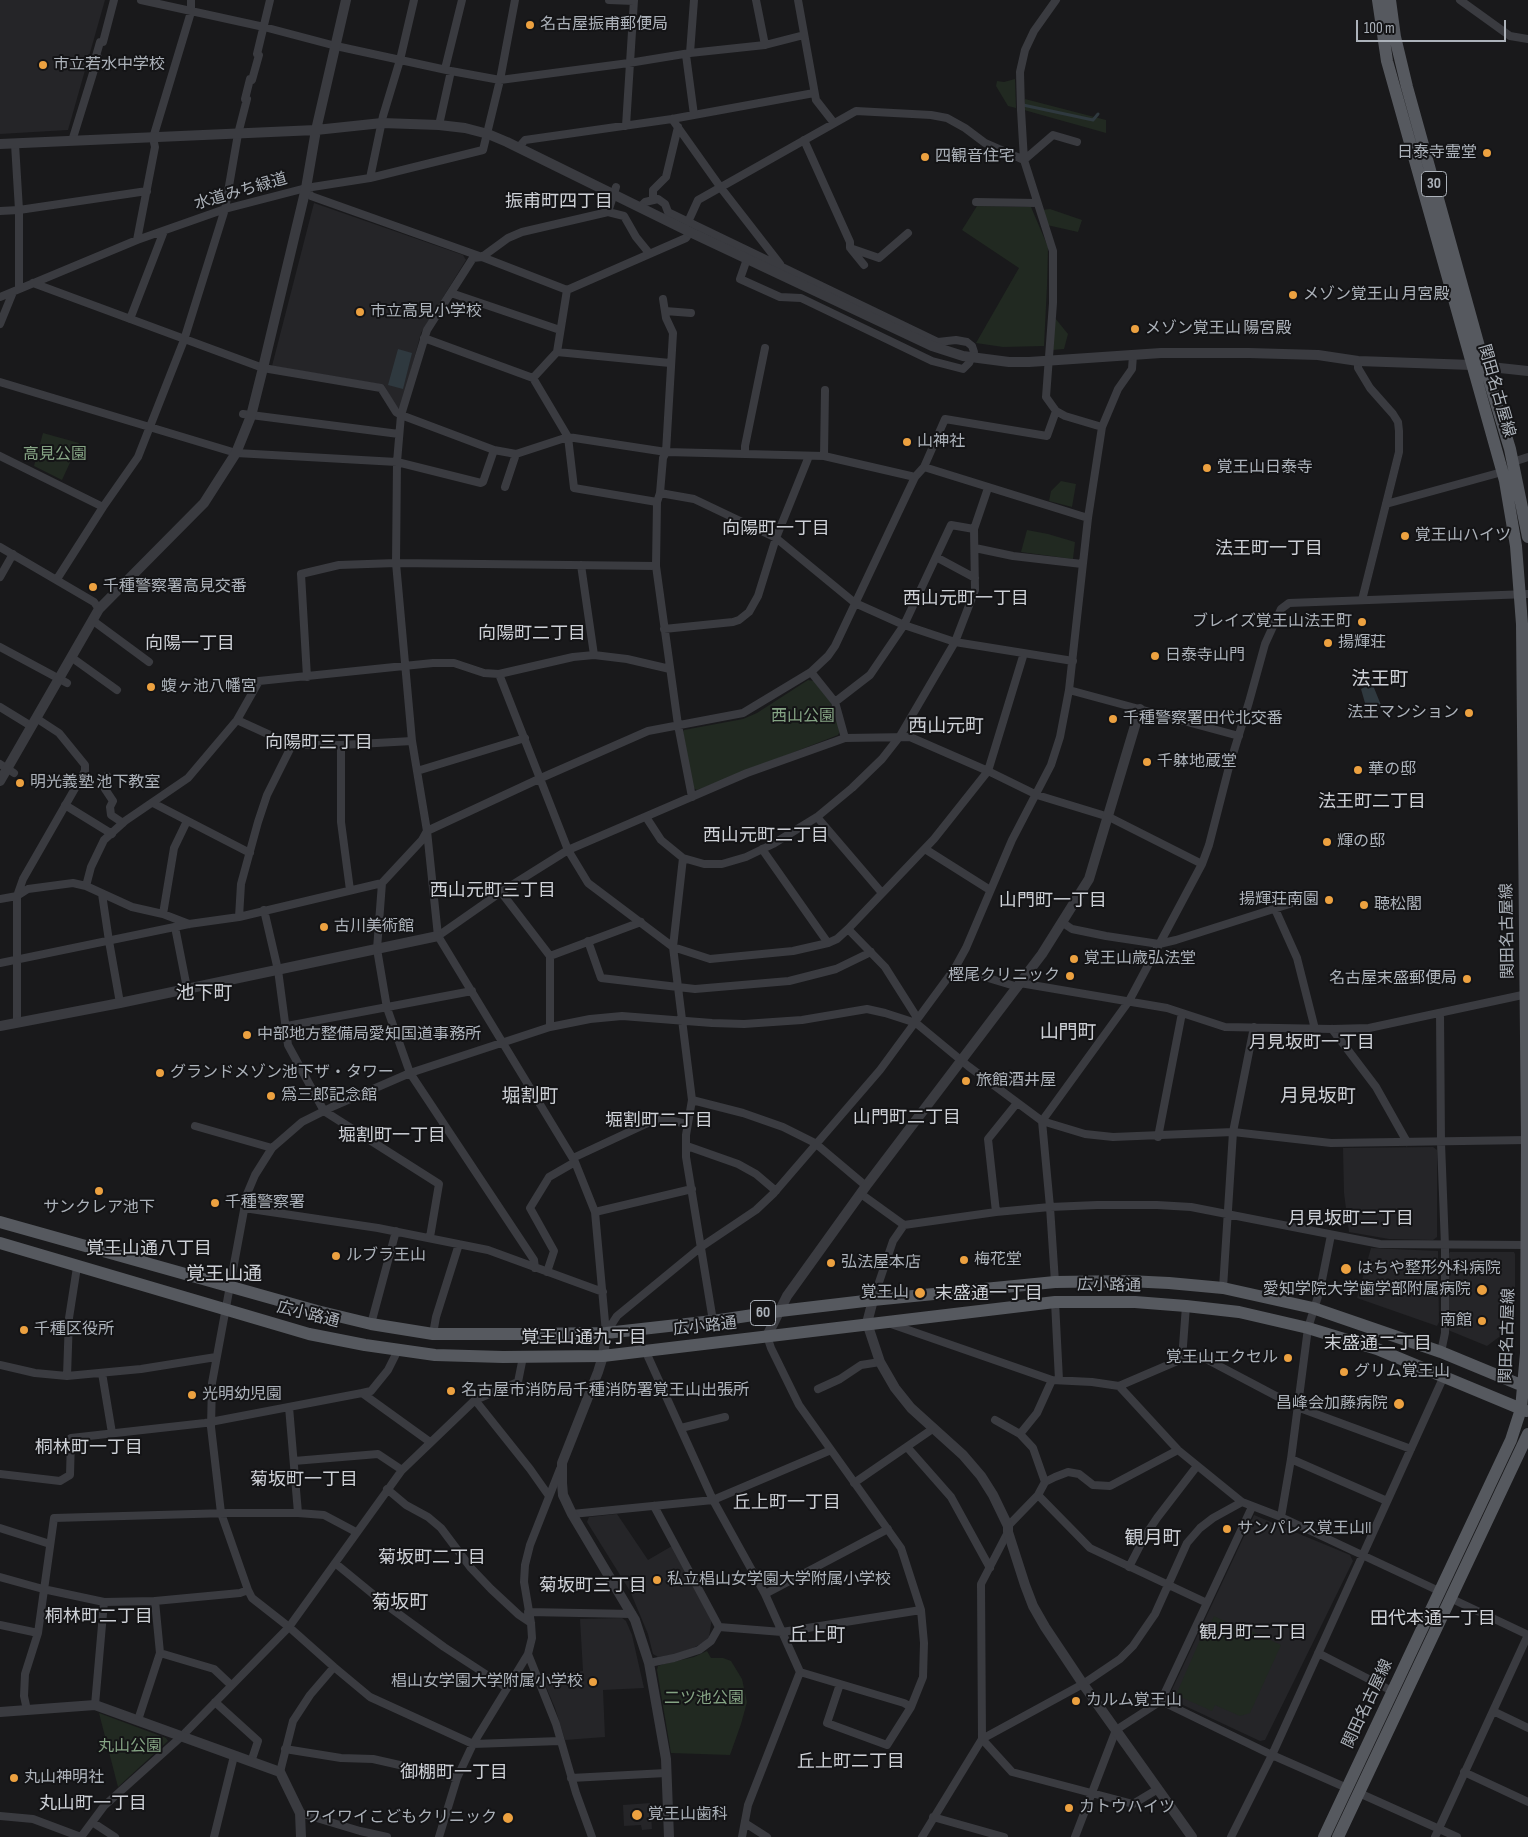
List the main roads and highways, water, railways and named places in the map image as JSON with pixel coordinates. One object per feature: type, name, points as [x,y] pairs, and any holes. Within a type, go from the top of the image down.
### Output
[{"type":"main road","name":"関田名古屋線","points":[[1378,0],[1387,61],[1417,174],[1478,365],[1513,462],[1528,537]]},
{"type":"main road","name":"関田名古屋線","points":[[1338,1837],[1353,1791],[1392,1691],[1524,1410],[1526,1387],[1528,1245],[1522,624],[1524,594],[1514,528],[1478,365],[1407,87],[1395,37],[1390,0]]},
{"type":"main road","name":"広小路通","points":[[0,1222],[229,1287],[371,1324],[433,1334],[606,1332],[713,1321],[873,1300],[1055,1282],[1128,1281],[1223,1288],[1314,1308],[1441,1352],[1526,1387]]},
{"type":"main road","name":"広小路通","points":[[1,1247],[309,1334],[435,1355],[603,1356],[1055,1302],[1127,1302],[1186,1306],[1239,1312],[1308,1328],[1377,1349],[1524,1410]]},
{"type":"main road","name":"関田名古屋線","points":[[1324,1837],[1353,1791],[1450,1598],[1528,1434]]},
{"type":"waterway","points":[[1023,105],[1093,120],[1098,114]]},
{"type":"place","name":"名古屋振甫郵便局","points":[[530,25]]},
{"type":"place","name":"市立若水中学校","points":[[43,65]]},
{"type":"place","name":"日泰寺霊堂","points":[[1487,153]]},
{"type":"place","name":"四観音住宅","points":[[925,157]]},
{"type":"place","name":"メゾン覚王山 月宮殿","points":[[1293,295]]},
{"type":"place","name":"市立高見小学校","points":[[360,312]]},
{"type":"place","name":"メゾン覚王山 陽宮殿","points":[[1135,329]]},
{"type":"place","name":"山神社","points":[[907,442]]},
{"type":"place","name":"覚王山日泰寺","points":[[1207,468]]},
{"type":"place","name":"覚王山ハイツ","points":[[1405,536]]},
{"type":"place","name":"千種警察署高見交番","points":[[93,587]]},
{"type":"place","name":"ブレイズ覚王山法王町","points":[[1362,622]]},
{"type":"place","name":"揚輝荘","points":[[1328,643]]},
{"type":"place","name":"日泰寺山門","points":[[1155,656]]},
{"type":"place","name":"蝮ヶ池八幡宮","points":[[151,687]]},
{"type":"place","name":"法王マンション","points":[[1469,713]]},
{"type":"place","name":"千種警察署田代北交番","points":[[1113,719]]},
{"type":"place","name":"千躰地蔵堂","points":[[1147,762]]},
{"type":"place","name":"華の邸","points":[[1358,770]]},
{"type":"place","name":"明光義塾 池下教室","points":[[20,783]]},
{"type":"place","name":"輝の邸","points":[[1327,842]]},
{"type":"place","name":"揚輝荘南園","points":[[1329,900]]},
{"type":"place","name":"聴松閣","points":[[1364,905]]},
{"type":"place","name":"古川美術館","points":[[324,927]]},
{"type":"place","name":"覚王山歳弘法堂","points":[[1074,959]]},
{"type":"place","name":"樫尾クリニック","points":[[1070,976]]},
{"type":"place","name":"名古屋末盛郵便局","points":[[1467,979]]},
{"type":"place","name":"中部地方整備局愛知国道事務所","points":[[247,1035]]},
{"type":"place","name":"グランドメゾン池下ザ・タワー","points":[[160,1073]]},
{"type":"place","name":"旅館酒井屋","points":[[966,1081]]},
{"type":"place","name":"爲三郎記念館","points":[[271,1096]]},
{"type":"place","name":"サンクレア池下","points":[[99,1191]]},
{"type":"place","name":"千種警察署","points":[[215,1203]]},
{"type":"place","name":"ルブラ王山","points":[[336,1256]]},
{"type":"place","name":"梅花堂","points":[[964,1260]]},
{"type":"place","name":"弘法屋本店","points":[[831,1263]]},
{"type":"place","name":"はちや整形外科病院","points":[[1346,1269]]},
{"type":"place","name":"愛知学院大学歯学部附属病院","points":[[1482,1290]]},
{"type":"place","name":"覚王山","points":[[920,1293]]},
{"type":"place","name":"南館","points":[[1482,1321]]},
{"type":"place","name":"千種区役所","points":[[24,1330]]},
{"type":"place","name":"覚王山エクセル","points":[[1288,1358]]},
{"type":"place","name":"グリム覚王山","points":[[1344,1372]]},
{"type":"place","name":"名古屋市消防局千種消防署覚王山出張所","points":[[451,1391]]},
{"type":"place","name":"光明幼児園","points":[[192,1395]]},
{"type":"place","name":"昌峰会加藤病院","points":[[1399,1404]]},
{"type":"place","name":"サンパレス覚王山II","points":[[1227,1529]]},
{"type":"place","name":"私立椙山女学園大学附属小学校","points":[[657,1580]]},
{"type":"place","name":"椙山女学園大学附属小学校","points":[[593,1682]]},
{"type":"place","name":"カルム覚王山","points":[[1076,1701]]},
{"type":"place","name":"丸山神明社","points":[[14,1778]]},
{"type":"place","name":"カトウハイツ","points":[[1069,1808]]},
{"type":"place","name":"覚王山歯科","points":[[637,1815]]},
{"type":"place","name":"ワイワイこどもクリニック","points":[[508,1818]]},
{"type":"district","name":"振甫町四丁目","points":[[559,202]]},
{"type":"district","name":"向陽町一丁目","points":[[776,529]]},
{"type":"district","name":"法王町一丁目","points":[[1269,549]]},
{"type":"district","name":"西山元町一丁目","points":[[966,599]]},
{"type":"district","name":"向陽町二丁目","points":[[532,634]]},
{"type":"district","name":"向陽一丁目","points":[[190,644]]},
{"type":"district","name":"法王町","points":[[1380,680]]},
{"type":"district","name":"西山元町","points":[[946,727]]},
{"type":"district","name":"向陽町三丁目","points":[[319,743]]},
{"type":"district","name":"法王町二丁目","points":[[1372,802]]},
{"type":"district","name":"西山元町二丁目","points":[[766,836]]},
{"type":"district","name":"西山元町三丁目","points":[[493,891]]},
{"type":"district","name":"山門町一丁目","points":[[1053,901]]},
{"type":"district","name":"池下町","points":[[204,994]]},
{"type":"district","name":"山門町","points":[[1068,1033]]},
{"type":"district","name":"月見坂町一丁目","points":[[1312,1043]]},
{"type":"district","name":"堀割町","points":[[530,1097]]},
{"type":"district","name":"月見坂町","points":[[1318,1097]]},
{"type":"district","name":"山門町二丁目","points":[[907,1118]]},
{"type":"district","name":"堀割町二丁目","points":[[659,1121]]},
{"type":"district","name":"堀割町一丁目","points":[[392,1136]]},
{"type":"district","name":"月見坂町二丁目","points":[[1351,1219]]},
{"type":"district","name":"覚王山通八丁目","points":[[149,1249]]},
{"type":"district","name":"覚王山通","points":[[224,1275]]},
{"type":"district","name":"末盛通一丁目","points":[[989,1294]]},
{"type":"district","name":"覚王山通九丁目","points":[[584,1338]]},
{"type":"district","name":"末盛通二丁目","points":[[1378,1344]]},
{"type":"district","name":"桐林町一丁目","points":[[89,1448]]},
{"type":"district","name":"菊坂町一丁目","points":[[304,1480]]},
{"type":"district","name":"丘上町一丁目","points":[[787,1503]]},
{"type":"district","name":"観月町","points":[[1153,1539]]},
{"type":"district","name":"菊坂町二丁目","points":[[432,1558]]},
{"type":"district","name":"菊坂町三丁目","points":[[593,1586]]},
{"type":"district","name":"菊坂町","points":[[400,1603]]},
{"type":"district","name":"桐林町二丁目","points":[[99,1617]]},
{"type":"district","name":"田代本通一丁目","points":[[1433,1619]]},
{"type":"district","name":"観月町二丁目","points":[[1253,1633]]},
{"type":"district","name":"丘上町","points":[[817,1636]]},
{"type":"district","name":"丘上町二丁目","points":[[851,1762]]},
{"type":"district","name":"御棚町一丁目","points":[[454,1773]]},
{"type":"district","name":"丸山町一丁目","points":[[93,1804]]},
{"type":"park label","name":"高見公園","points":[[55,455]]},
{"type":"park label","name":"西山公園","points":[[803,717]]},
{"type":"park label","name":"二ツ池公園","points":[[704,1699]]},
{"type":"park label","name":"丸山公園","points":[[130,1747]]}]
